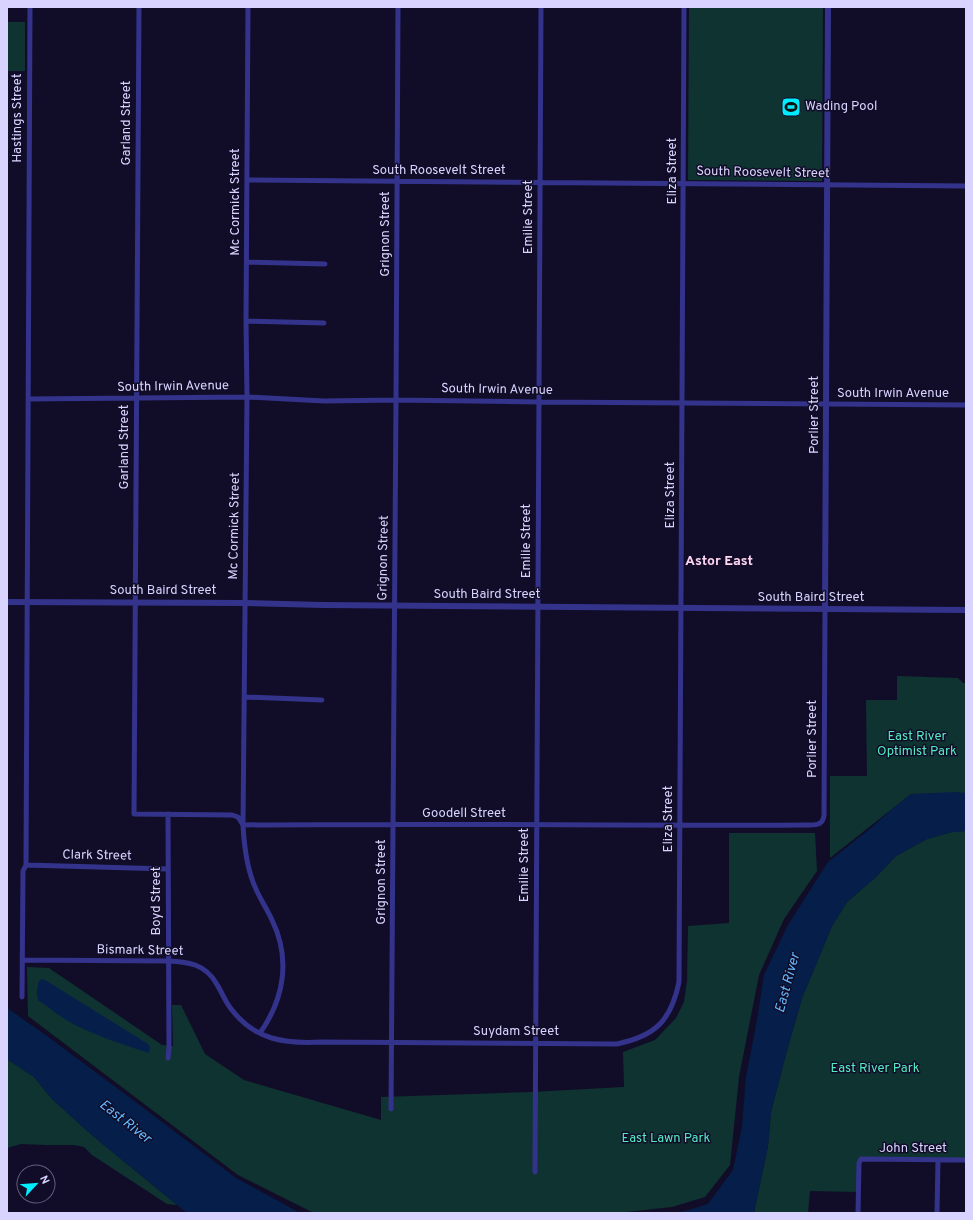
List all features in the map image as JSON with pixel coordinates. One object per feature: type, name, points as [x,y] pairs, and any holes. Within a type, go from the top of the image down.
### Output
[{"type":"street","name":"Hastings Street","points":[[22,997],[23,871],[26,865],[30,7]]},
{"type":"street","name":"Garland Street","points":[[138,7],[134,814],[168,814]]},
{"type":"street","name":"Mc Cormick Street","points":[[248,7],[247,397],[243,825],[248,869],[258,894],[276,930],[280,942],[283,964],[283,975],[278,997],[268,1021],[260,1033]]},
{"type":"street","name":"Grignon Street","points":[[391,1109],[398,7]]},
{"type":"street","name":"Emilie Street","points":[[535,1172],[541,7]]},
{"type":"street","name":"Eliza Street","points":[[679,982],[684,7]]},
{"type":"street","name":"Porlier Street","points":[[822,823],[824,815],[828,7]]},
{"type":"street","name":"South Roosevelt Street","points":[[247,180],[966,186]]},
{"type":"street","points":[[247,262],[325,264]]},
{"type":"street","points":[[246,321],[324,323]]},
{"type":"street","name":"South Irwin Avenue","points":[[28,399],[247,397],[324,401],[396,400],[966,405]]},
{"type":"street","name":"South Baird Street","points":[[7,602],[966,610]]},
{"type":"street","points":[[244,697],[322,700]]},
{"type":"street","points":[[168,814],[232,815],[238,817],[243,825]]},
{"type":"street","name":"Boyd Street","points":[[168,814],[168,1058]]},
{"type":"street","name":"Goodell Street","points":[[243,825],[393,824],[810,826],[822,823]]},
{"type":"street","name":"Clark Street","points":[[26,865],[168,869]]},
{"type":"street","name":"Bismark Street","points":[[22,960],[189,962],[205,970],[216,983],[226,1002],[248,1026],[260,1033],[282,1041],[295,1043],[321,1042]]},
{"type":"street","name":"Suydam Street","points":[[321,1042],[617,1044],[634,1040],[646,1035],[654,1029],[667,1016],[676,997],[679,982]]},
{"type":"street","name":"John Street","points":[[858,1213],[860,1160],[862,1159],[966,1160]]},
{"type":"street","points":[[937,1213],[938,1160]]},
{"type":"green space","points":[[689,7],[823,7],[822,181],[688,180]]},
{"type":"green space","points":[[7,22],[25,22],[25,71],[7,71]]},
{"type":"green space","name":"East River Optimist Park","points":[[897,676],[958,678],[963,683],[966,683],[966,793],[911,794],[830,858],[830,776],[867,776],[866,700],[897,700]]},
{"type":"green space","name":"East River Park","points":[[966,831],[966,1160],[861,1159],[858,1192],[810,1191],[808,1213],[754,1213],[768,1146],[771,1112],[786,1054],[802,998],[832,926],[847,902],[876,877],[896,856],[927,839],[952,832]]},
{"type":"green space","name":"East Lawn Park","points":[[729,833],[815,833],[817,871],[784,919],[759,975],[739,1077],[730,1165],[705,1197],[672,1207],[617,1213],[316,1213],[238,1175],[28,1016],[27,967],[49,968],[162,1045],[173,1046],[172,1005],[181,1005],[205,1054],[244,1080],[381,1120],[381,1097],[624,1087],[623,1052],[655,1040],[676,1018],[684,1002],[687,981],[688,926],[729,923]]},
{"type":"green space","points":[[7,1059],[34,1077],[52,1099],[93,1136],[177,1205],[167,1204],[92,1155],[84,1147],[74,1145],[21,1144],[7,1148]]},
{"type":"water","name":"East River","points":[[954,792],[966,793],[966,831],[952,832],[927,839],[896,856],[876,877],[847,902],[832,926],[802,998],[786,1054],[771,1112],[768,1146],[754,1213],[679,1213],[708,1204],[733,1170],[742,1127],[746,1077],[764,975],[788,925],[828,862],[911,794]]},
{"type":"water","points":[[42,979],[148,1044],[150,1048],[149,1053],[112,1041],[86,1030],[57,1014],[38,1000],[38,986],[39,981]]},
{"type":"water","name":"East River","points":[[7,1008],[129,1097],[236,1178],[300,1213],[187,1213],[93,1136],[52,1099],[34,1077],[7,1059]]},
{"type":"place","name":"Wading Pool","points":[[791,107]]},
{"type":"district","name":"Astor East","points":[[719,561]]}]
